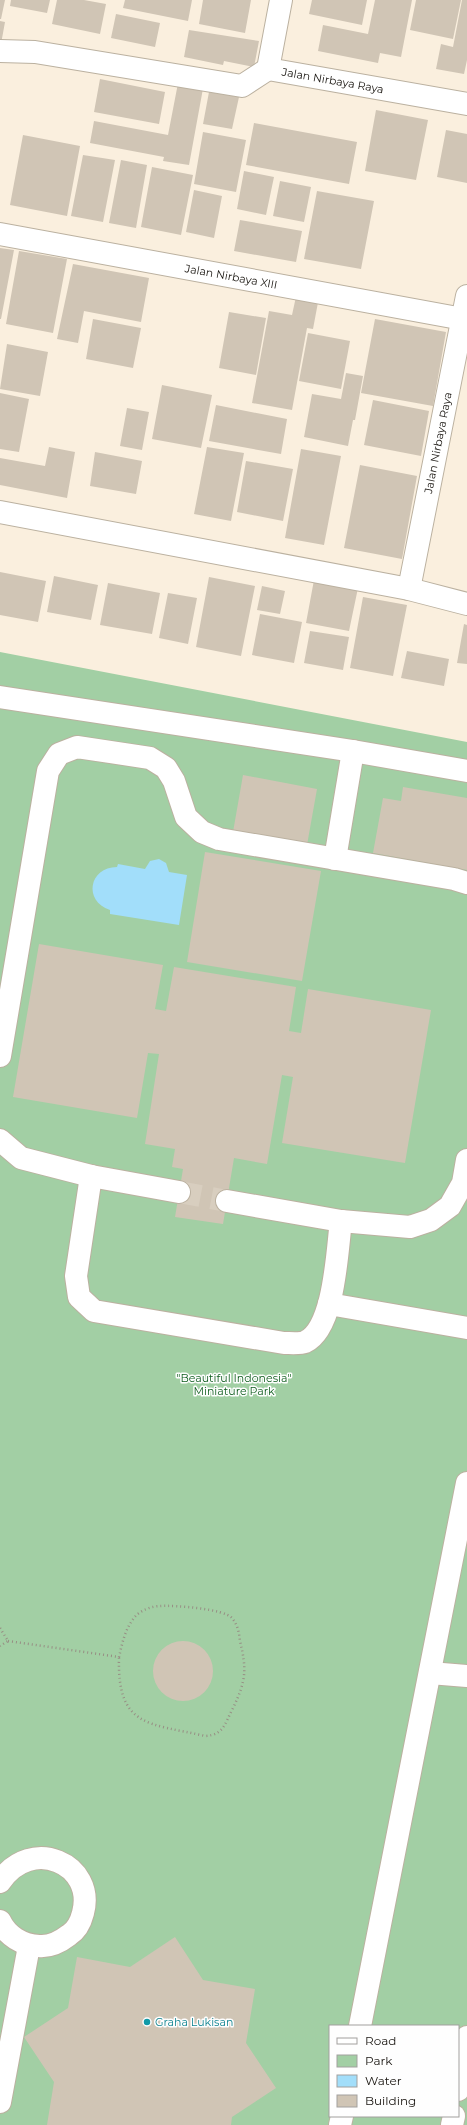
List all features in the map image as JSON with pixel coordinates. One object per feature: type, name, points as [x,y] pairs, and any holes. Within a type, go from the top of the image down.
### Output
[{"type":"street","name":"Jalan Nirbaya Raya","points":[[281,0],[268,69],[467,104]]},
{"type":"street","points":[[0,52],[35,52],[242,86],[268,69]]},
{"type":"street","name":"Jalan Nirbaya XIII","points":[[0,234],[463,333]]},
{"type":"street","name":"Jalan Nirbaya Raya","points":[[409,589],[463,333],[467,296]]},
{"type":"street","points":[[0,512],[409,589],[467,604]]},
{"type":"street","points":[[0,697],[353,751],[467,771]]},
{"type":"street","points":[[0,1056],[48,771],[59,754],[77,747],[150,758],[166,768],[174,781],[186,817],[202,832],[219,839],[467,883]]},
{"type":"street","points":[[335,859],[353,751]]},
{"type":"street","points":[[0,1140],[21,1158],[91,1176],[179,1192]]},
{"type":"street","points":[[227,1201],[341,1221],[410,1227],[431,1220],[450,1206],[463,1183],[467,1160]]},
{"type":"street","points":[[91,1176],[76,1276],[78,1297],[94,1311],[284,1343],[305,1342],[318,1331],[329,1304],[341,1221]]},
{"type":"street","points":[[329,1304],[467,1328]]},
{"type":"street","points":[[360,2025],[467,1483]]},
{"type":"street","points":[[430,1673],[467,1676]]},
{"type":"street","points":[[0,1882],[7,1871],[20,1862],[35,1857],[50,1859],[65,1865],[76,1876],[83,1889],[85,1905],[81,1920],[73,1933],[60,1942],[45,1947],[29,1946],[15,1939],[3,1928],[0,1921]]},
{"type":"street","points":[[0,2102],[29,1946]]},
{"type":"street","points":[[459,2084],[467,2037]]},
{"type":"path","points":[[161,1606],[221,1612],[232,1617],[237,1627],[246,1666],[245,1679],[241,1692],[222,1730],[215,1735],[205,1736],[145,1722],[134,1715],[127,1706],[118,1680],[119,1657],[124,1635],[134,1618],[145,1609],[161,1606]]},
{"type":"path","points":[[0,1628],[8,1640]]},
{"type":"path","points":[[0,1646],[8,1640],[119,1657]]},
{"type":"green space","name":"\"Beautiful Indonesia\" Miniature Park","points":[[0,652],[467,742],[467,2125],[0,2125]]},
{"type":"water","points":[[159,859],[166,863],[169,872],[187,875],[179,925],[110,914],[110,910],[101,906],[93,892],[95,878],[100,872],[108,868],[117,867],[118,864],[145,869],[150,861]]},
{"type":"building","points":[[0,0],[5,0],[1,19],[0,19]]},
{"type":"building","points":[[11,0],[50,0],[47,13],[10,6]]},
{"type":"building","points":[[57,0],[84,0],[106,4],[100,34],[52,24]]},
{"type":"building","points":[[125,0],[192,0],[188,21],[123,8]]},
{"type":"building","points":[[203,0],[251,0],[245,33],[199,24]]},
{"type":"building","points":[[312,0],[367,0],[362,25],[309,14]]},
{"type":"building","points":[[375,0],[412,0],[401,57],[380,53],[378,63],[318,51],[323,25],[368,34]]},
{"type":"building","points":[[416,0],[461,0],[453,39],[410,30]]},
{"type":"building","points":[[462,0],[467,0],[467,60],[464,74],[436,69],[441,44],[453,47]]},
{"type":"building","points":[[116,14],[160,23],[155,47],[111,38]]},
{"type":"building","points":[[0,21],[5,22],[1,44],[0,44]]},
{"type":"building","points":[[189,30],[259,41],[254,67],[224,61],[223,65],[184,57]]},
{"type":"building","points":[[179,78],[204,83],[189,165],[163,161],[164,157],[90,143],[94,121],[168,135]]},
{"type":"building","points":[[100,79],[165,92],[159,124],[94,112]]},
{"type":"building","points":[[209,92],[239,97],[232,129],[203,124]]},
{"type":"building","points":[[376,110],[428,120],[416,180],[365,171]]},
{"type":"building","points":[[254,123],[357,142],[349,184],[246,165]]},
{"type":"building","points":[[446,130],[467,134],[467,183],[437,177]]},
{"type":"building","points":[[203,132],[246,140],[236,192],[194,184]]},
{"type":"building","points":[[23,135],[80,146],[67,216],[10,205]]},
{"type":"building","points":[[83,155],[115,160],[103,222],[71,216]]},
{"type":"building","points":[[121,160],[147,165],[136,228],[109,223]]},
{"type":"building","points":[[152,167],[193,175],[181,235],[141,227]]},
{"type":"building","points":[[244,171],[274,177],[266,215],[237,209]]},
{"type":"building","points":[[280,181],[311,187],[304,222],[273,216]]},
{"type":"building","points":[[194,190],[222,196],[214,238],[186,232]]},
{"type":"building","points":[[317,191],[374,201],[361,269],[304,259]]},
{"type":"building","points":[[240,220],[302,231],[296,262],[234,251]]},
{"type":"building","points":[[0,248],[14,250],[1,319],[0,319]]},
{"type":"building","points":[[19,251],[67,259],[53,333],[6,324]]},
{"type":"building","points":[[73,264],[149,278],[141,322],[84,311],[78,343],[57,339]]},
{"type":"building","points":[[297,292],[319,297],[313,329],[307,328],[292,410],[252,403],[269,311],[292,315]]},
{"type":"building","points":[[229,312],[266,318],[256,375],[219,368]]},
{"type":"building","points":[[93,319],[141,328],[133,368],[86,359]]},
{"type":"building","points":[[375,319],[446,332],[433,406],[361,393]]},
{"type":"building","points":[[308,333],[350,341],[341,389],[299,381]]},
{"type":"building","points":[[7,344],[48,352],[40,396],[0,389]]},
{"type":"building","points":[[346,373],[363,376],[355,420],[353,420],[348,446],[304,437],[312,394],[341,399]]},
{"type":"building","points":[[162,385],[212,395],[201,448],[152,439]]},
{"type":"building","points":[[0,393],[29,399],[19,452],[0,449]]},
{"type":"building","points":[[373,400],[429,411],[421,456],[364,445]]},
{"type":"building","points":[[216,405],[287,419],[281,454],[209,441]]},
{"type":"building","points":[[127,408],[149,412],[142,450],[120,446]]},
{"type":"building","points":[[49,447],[75,452],[67,498],[0,485],[0,458],[45,466]]},
{"type":"building","points":[[207,447],[244,453],[231,521],[194,514]]},
{"type":"building","points":[[301,449],[341,456],[324,545],[285,538]]},
{"type":"building","points":[[95,452],[142,461],[136,494],[90,486]]},
{"type":"building","points":[[246,461],[293,469],[283,521],[237,512]]},
{"type":"building","points":[[360,465],[417,476],[402,559],[344,548]]},
{"type":"building","points":[[0,572],[46,581],[38,622],[0,615]]},
{"type":"building","points":[[54,576],[98,585],[91,620],[47,612]]},
{"type":"building","points":[[209,577],[255,586],[241,656],[196,647]]},
{"type":"building","points":[[314,580],[358,588],[349,631],[306,623]]},
{"type":"building","points":[[108,583],[160,593],[152,634],[100,625]]},
{"type":"building","points":[[262,586],[285,591],[280,614],[257,610]]},
{"type":"building","points":[[168,593],[197,598],[188,644],[159,638]]},
{"type":"building","points":[[363,597],[407,605],[393,676],[350,668]]},
{"type":"building","points":[[260,614],[302,622],[294,663],[252,655]]},
{"type":"building","points":[[464,624],[467,625],[467,664],[457,663]]},
{"type":"building","points":[[310,631],[349,637],[343,670],[304,663]]},
{"type":"building","points":[[407,651],[449,659],[444,686],[401,678]]},
{"type":"building","points":[[243,775],[317,789],[307,845],[233,832]]},
{"type":"building","points":[[403,787],[467,798],[467,870],[373,853],[383,798],[401,801]]},
{"type":"building","points":[[205,852],[321,871],[302,981],[187,962]]},
{"type":"building","points":[[39,944],[163,965],[155,1009],[166,1011],[174,967],[296,987],[289,1031],[301,1033],[308,989],[431,1010],[405,1163],[282,1143],[293,1077],[282,1075],[267,1164],[234,1158],[223,1224],[175,1217],[183,1169],[172,1167],[175,1149],[145,1144],[159,1054],[148,1053],[137,1118],[13,1097]]},
{"type":"building","points":[[183,1641],[195,1643],[208,1654],[211,1659],[213,1671],[211,1683],[200,1696],[195,1699],[183,1701],[171,1699],[158,1688],[155,1683],[153,1671],[155,1659],[166,1646],[171,1643]]},
{"type":"building","name":"Graha Lukisan","points":[[175,1937],[203,1980],[255,1989],[246,2043],[276,2088],[232,2117],[231,2125],[47,2125],[54,2082],[24,2037],[68,2008],[77,1957],[130,1967]]},
{"type":"tunnel","points":[[179,1192],[227,1201]]},
{"type":"place","name":"Graha Lukisan","points":[[147,2022]]}]
